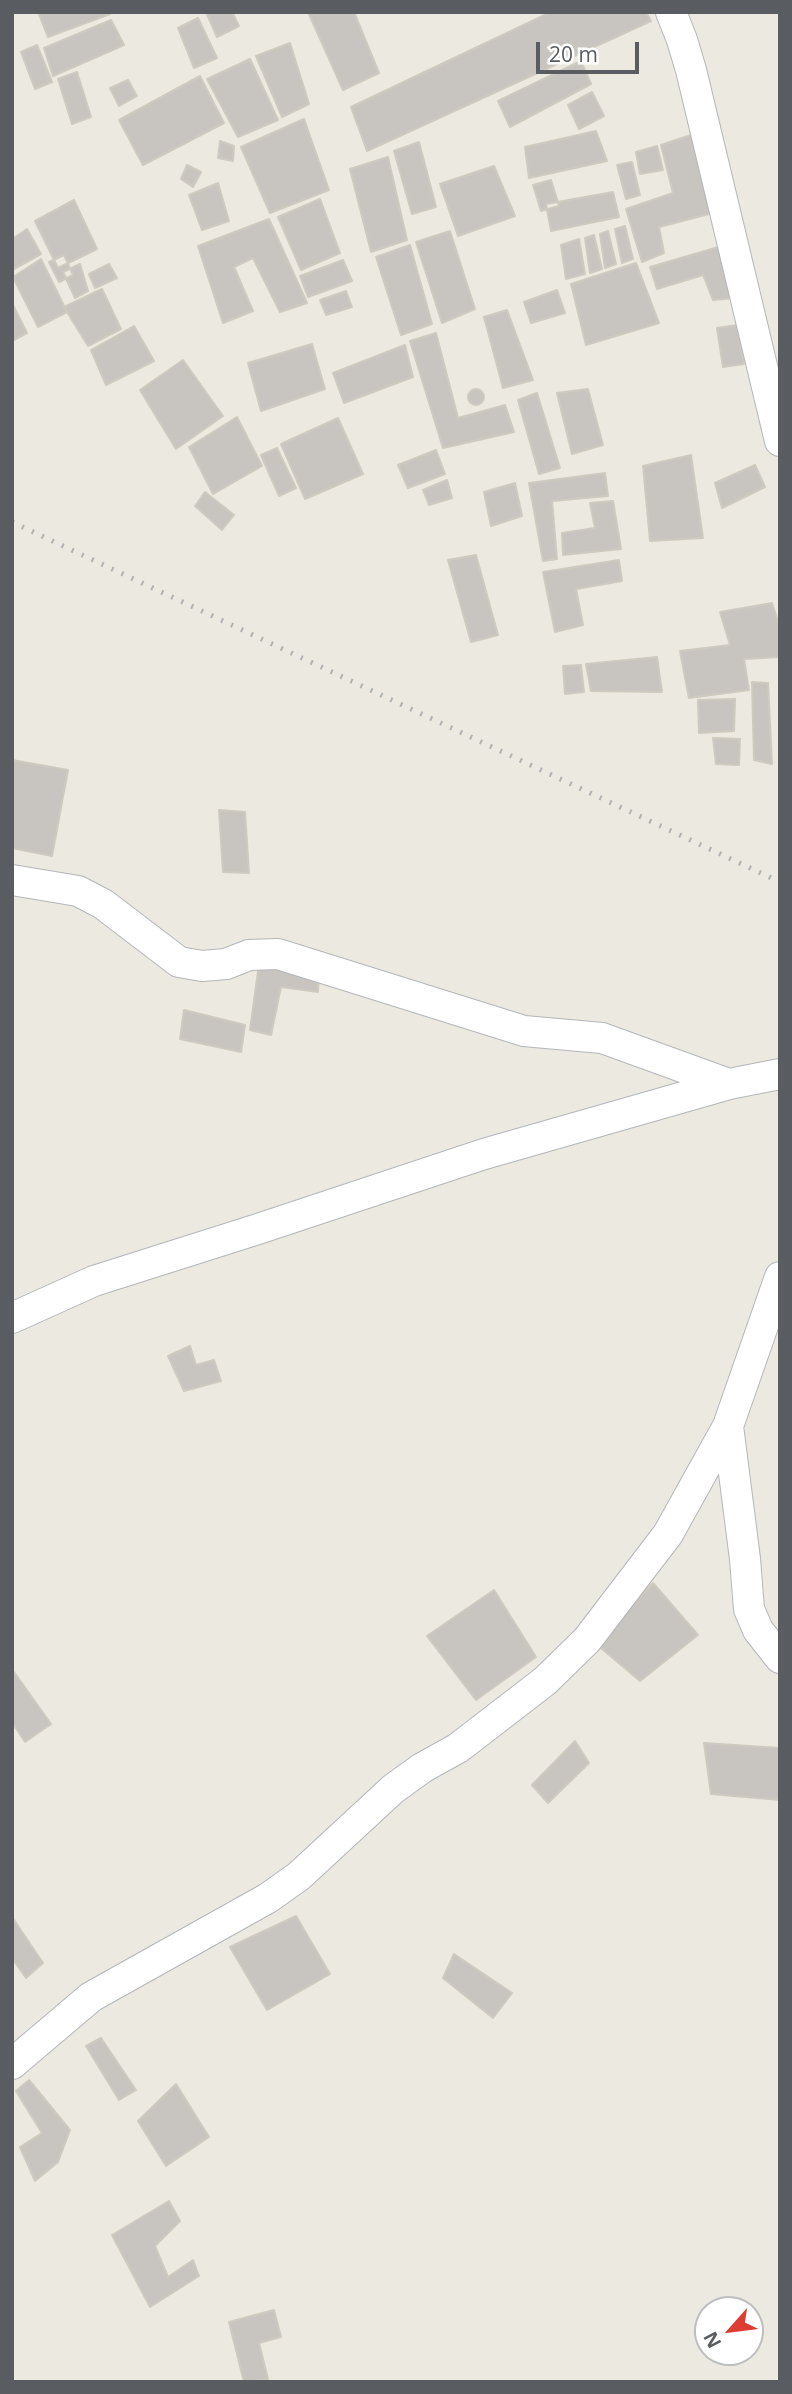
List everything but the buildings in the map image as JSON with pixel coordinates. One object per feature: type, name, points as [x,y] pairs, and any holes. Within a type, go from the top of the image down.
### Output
[{"type":"street","points":[[671,12],[691,70],[780,440]]},
{"type":"street","points":[[12,880],[78,891],[103,904],[179,962],[202,966],[226,964],[249,955],[278,954],[524,1031],[601,1038],[729,1084]]},
{"type":"street","points":[[12,1318],[94,1281],[484,1154],[729,1084],[780,1074]]},
{"type":"street","points":[[12,2064],[91,1997],[268,1898],[299,1876],[393,1789],[422,1768],[458,1748],[545,1681],[587,1640],[668,1534],[727,1426],[780,1278]]},
{"type":"street","points":[[727,1426],[749,1609],[758,1630],[780,1658]]},
{"type":"railway","points":[[12,522],[780,882]]}]
